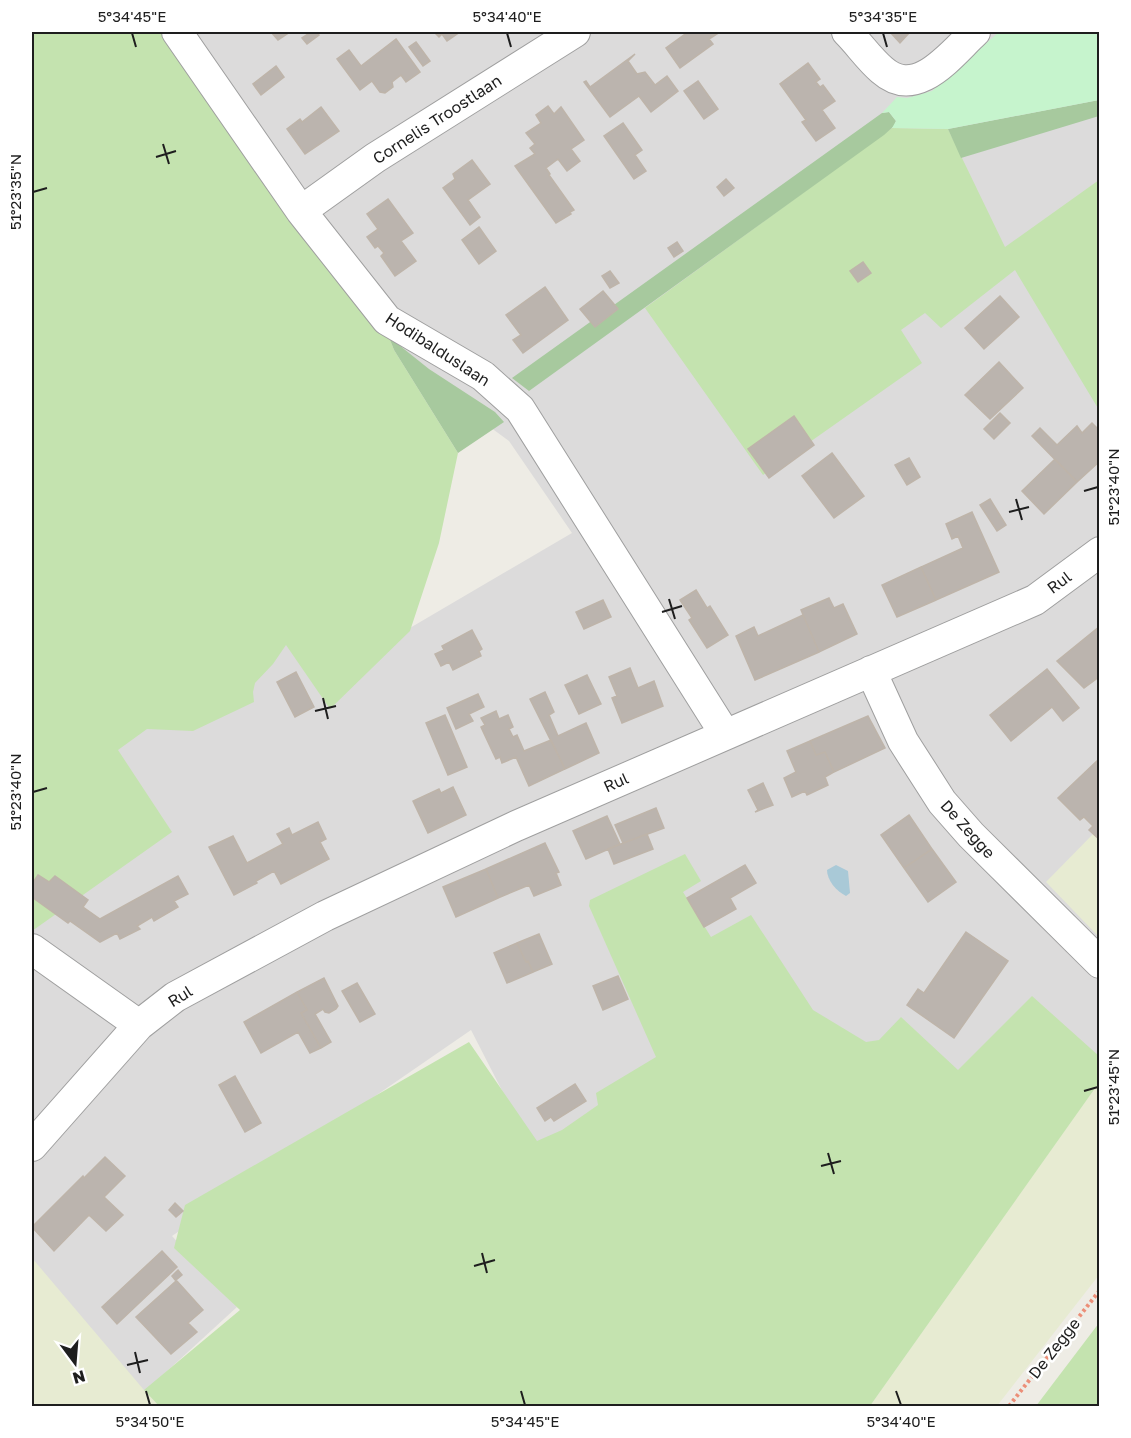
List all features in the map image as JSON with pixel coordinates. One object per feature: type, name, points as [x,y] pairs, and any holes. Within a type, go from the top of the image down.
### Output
[{"type":"street","name":"Hodibalduslaan","points":[[177,32],[302,211],[387,320],[483,376],[520,409],[725,734]]},
{"type":"street","name":"Cornelis Troostlaan","points":[[302,211],[375,158],[575,32]]},
{"type":"street","points":[[848,32],[882,71],[894,78],[908,81],[921,79],[932,71],[975,32]]},
{"type":"street","name":"Rul","points":[[32,1146],[139,1025],[176,997],[325,916],[516,826],[1035,600],[1100,552]]},
{"type":"street","name":"De Zegge","points":[[871,671],[903,741],[942,802],[971,835],[1100,963]]},
{"type":"street","points":[[32,949],[139,1025]]},
{"type":"path","name":"De Zegge","points":[[1009,1407],[1100,1290]]},
{"type":"shaded area","points":[[159,32],[1099,32],[1099,1089],[533,1151],[471,1030],[172,1236],[237,1307],[141,1395],[32,1269],[32,706],[162,457],[323,679],[572,533],[509,441],[423,378],[364,314]]},
{"type":"green space","points":[[32,32],[162,32],[389,337],[394,350],[458,453],[439,543],[410,631],[330,709],[286,645],[273,664],[255,683],[254,702],[193,731],[147,729],[118,750],[172,832],[32,931]]},
{"type":"green space","points":[[999,32],[1099,32],[1099,100],[948,129],[892,128],[896,121],[889,112],[882,113],[897,97],[907,98],[932,91]]},
{"type":"green space","points":[[1099,100],[1099,116],[961,158],[948,129]]},
{"type":"green space","points":[[889,112],[896,121],[884,135],[529,391],[512,378],[882,113]]},
{"type":"green space","points":[[892,128],[948,129],[1005,247],[1099,180],[1099,410],[1015,270],[941,328],[925,313],[901,330],[922,363],[763,475],[645,308]]},
{"type":"green space","points":[[389,337],[429,369],[495,412],[504,422],[458,453],[394,350]]},
{"type":"green space","points":[[1096,831],[1099,835],[1099,937],[1046,882]]},
{"type":"green space","points":[[685,854],[701,881],[683,892],[711,937],[751,915],[813,1010],[866,1042],[879,1040],[901,1017],[958,1070],[1032,996],[1099,1056],[1098,1084],[870,1406],[159,1406],[144,1390],[240,1310],[174,1248],[185,1205],[469,1042],[537,1141],[562,1130],[598,1105],[596,1093],[656,1057],[589,906],[590,900]]},
{"type":"green space","points":[[1099,1082],[1099,1275],[997,1406],[870,1406]]},
{"type":"green space","points":[[32,1258],[144,1390],[159,1406],[32,1406]]},
{"type":"green space","points":[[1099,1323],[1099,1406],[1036,1406]]},
{"type":"water","points":[[836,865],[848,871],[850,893],[846,896],[829,878],[827,870]]},
{"type":"building","points":[[271,32],[290,32],[278,40]]},
{"type":"building","points":[[311,32],[317,32],[319,35],[307,44],[302,38]]},
{"type":"building","points":[[460,32],[447,41],[442,34],[439,37],[436,34]]},
{"type":"building","points":[[688,32],[720,32],[709,39],[713,44],[680,68],[666,48]]},
{"type":"building","points":[[890,32],[910,32],[900,43]]},
{"type":"building","points":[[396,39],[420,72],[406,82],[401,75],[392,82],[393,87],[385,93],[380,92],[372,81],[360,90],[337,59],[349,50],[361,66]]},
{"type":"building","points":[[416,42],[430,61],[423,66],[409,47]]},
{"type":"building","points":[[635,54],[628,61],[637,74],[645,72],[655,85],[667,76],[678,91],[651,112],[639,96],[610,117],[584,82],[586,81],[590,87]]},
{"type":"building","points":[[808,63],[820,79],[816,82],[820,87],[823,85],[835,101],[822,110],[835,128],[816,141],[802,122],[806,120],[780,84]]},
{"type":"building","points":[[276,66],[284,77],[261,95],[253,84]]},
{"type":"building","points":[[698,81],[718,109],[704,119],[684,91]]},
{"type":"building","points":[[548,106],[554,114],[561,107],[584,140],[571,149],[580,161],[567,171],[558,159],[546,168],[574,210],[556,223],[515,166],[535,154],[530,148],[535,144],[526,133],[541,123],[536,115]]},
{"type":"building","points":[[321,107],[339,131],[305,154],[287,129],[300,119],[302,122]]},
{"type":"building","points":[[623,123],[642,150],[635,155],[646,171],[634,179],[604,136]]},
{"type":"building","points":[[472,160],[490,184],[468,200],[480,217],[470,225],[443,188],[455,179],[453,174]]},
{"type":"building","points":[[726,179],[734,188],[724,196],[717,187]]},
{"type":"building","points":[[388,199],[413,233],[401,241],[416,261],[395,276],[381,256],[384,253],[378,246],[375,248],[367,237],[378,229],[367,214]]},
{"type":"building","points":[[479,227],[496,251],[479,264],[462,240]]},
{"type":"building","points":[[677,242],[683,251],[674,257],[668,248]]},
{"type":"building","points":[[863,262],[871,273],[858,282],[850,271]]},
{"type":"building","points":[[610,271],[619,283],[610,288],[602,276]]},
{"type":"building","points":[[545,287],[568,320],[523,353],[513,340],[521,335],[506,315]]},
{"type":"building","points":[[603,291],[618,309],[595,327],[580,309]]},
{"type":"building","points":[[1000,296],[1019,317],[984,349],[965,328]]},
{"type":"building","points":[[999,362],[1023,388],[990,419],[965,395]]},
{"type":"building","points":[[1000,413],[1010,423],[994,439],[984,429]]},
{"type":"building","points":[[794,416],[814,445],[769,478],[748,449]]},
{"type":"building","points":[[1092,423],[1100,431],[1100,461],[1077,482],[1032,436],[1040,428],[1057,445],[1077,426],[1082,433]]},
{"type":"building","points":[[832,453],[864,496],[834,518],[802,476]]},
{"type":"building","points":[[909,458],[920,477],[907,485],[895,465]]},
{"type":"building","points":[[1055,459],[1077,482],[1044,514],[1022,491]]},
{"type":"building","points":[[990,499],[1006,525],[997,531],[980,505]]},
{"type":"building","points":[[972,512],[999,572],[936,600],[921,567],[963,548],[958,536],[952,539],[946,524]]},
{"type":"building","points":[[921,567],[936,600],[897,617],[882,585]]},
{"type":"building","points":[[696,590],[707,608],[710,606],[728,635],[707,648],[689,620],[692,618],[680,600]]},
{"type":"building","points":[[829,598],[834,608],[843,604],[857,634],[819,652],[801,610]]},
{"type":"building","points":[[603,600],[611,617],[584,629],[576,612]]},
{"type":"building","points":[[803,615],[819,652],[755,680],[736,636],[754,627],[758,636]]},
{"type":"building","points":[[1100,626],[1100,676],[1084,688],[1057,661]]},
{"type":"building","points":[[472,630],[482,649],[479,651],[481,656],[453,670],[449,662],[441,666],[435,654],[444,650],[442,646]]},
{"type":"building","points":[[630,668],[638,688],[654,681],[663,706],[622,723],[612,698],[617,696],[609,677]]},
{"type":"building","points":[[1047,669],[1079,708],[1063,721],[1052,707],[1011,741],[990,715]]},
{"type":"building","points":[[296,672],[314,707],[295,717],[277,682]]},
{"type":"building","points":[[587,675],[601,704],[579,714],[565,685]]},
{"type":"building","points":[[545,692],[554,712],[549,715],[558,736],[586,723],[599,753],[565,769],[530,699]]},
{"type":"building","points":[[478,694],[484,707],[469,714],[473,721],[456,729],[447,708]]},
{"type":"building","points":[[496,711],[499,719],[508,715],[513,727],[509,729],[513,737],[517,735],[524,751],[551,740],[565,769],[529,786],[516,757],[502,763],[500,757],[496,759],[481,727],[485,725],[481,718]]},
{"type":"building","points":[[445,715],[467,767],[448,775],[426,723]]},
{"type":"building","points":[[868,716],[885,748],[834,772],[825,752],[816,755],[810,741]]},
{"type":"building","points":[[810,741],[816,755],[825,752],[834,772],[825,777],[828,785],[807,795],[805,791],[792,797],[784,778],[796,772],[787,751]]},
{"type":"building","points":[[1099,759],[1100,840],[1089,830],[1093,826],[1084,817],[1080,820],[1058,798]]},
{"type":"building","points":[[763,783],[773,805],[755,812],[758,810],[748,790]]},
{"type":"building","points":[[453,787],[466,815],[428,833],[413,801],[439,789],[441,793]]},
{"type":"building","points":[[656,808],[664,828],[623,843],[615,825]]},
{"type":"building","points":[[909,815],[932,849],[904,868],[881,835]]},
{"type":"building","points":[[607,816],[620,844],[586,859],[573,831]]},
{"type":"building","points":[[318,822],[326,839],[320,842],[329,859],[281,884],[274,871],[234,895],[209,847],[233,836],[247,863],[283,844],[277,834],[289,828],[292,835]]},
{"type":"building","points":[[647,834],[653,849],[614,864],[608,849]]},
{"type":"building","points":[[545,843],[559,872],[556,873],[561,885],[534,896],[529,885],[498,898],[486,869]]},
{"type":"building","points":[[932,849],[956,882],[928,902],[904,868]]},
{"type":"building","points":[[745,865],[756,883],[730,898],[736,909],[704,927],[687,898]]},
{"type":"building","points":[[486,869],[498,898],[456,917],[443,887]]},
{"type":"building","points":[[38,875],[49,882],[55,876],[88,900],[83,907],[100,919],[178,876],[188,894],[174,901],[178,907],[154,921],[152,917],[137,926],[140,929],[120,939],[117,933],[100,942],[70,921],[68,923],[32,897],[32,884]]},
{"type":"building","points":[[966,932],[1008,961],[954,1038],[907,1005],[918,989],[924,993]]},
{"type":"building","points":[[539,934],[552,964],[533,972],[517,943]]},
{"type":"building","points":[[517,943],[533,972],[507,983],[494,953]]},
{"type":"building","points":[[618,976],[628,999],[603,1010],[593,986]]},
{"type":"building","points":[[324,978],[338,1006],[329,1013],[323,1009],[315,1014],[331,1042],[321,1048],[301,1013],[307,1010],[297,992]]},
{"type":"building","points":[[357,983],[375,1014],[360,1022],[342,991]]},
{"type":"building","points":[[297,992],[307,1010],[301,1013],[321,1048],[310,1053],[298,1032],[261,1053],[244,1022]]},
{"type":"building","points":[[235,1076],[261,1123],[245,1132],[219,1085]]},
{"type":"building","points":[[575,1084],[586,1101],[554,1121],[551,1117],[545,1121],[537,1108]]},
{"type":"building","points":[[105,1157],[125,1176],[104,1197],[123,1215],[106,1231],[89,1215],[54,1251],[32,1227]]},
{"type":"building","points":[[175,1203],[183,1211],[176,1217],[169,1210]]},
{"type":"building","points":[[162,1251],[177,1267],[117,1324],[102,1307]]},
{"type":"building","points":[[178,1270],[182,1275],[176,1280],[203,1310],[188,1323],[197,1332],[171,1354],[136,1317],[176,1281],[172,1276]]}]
